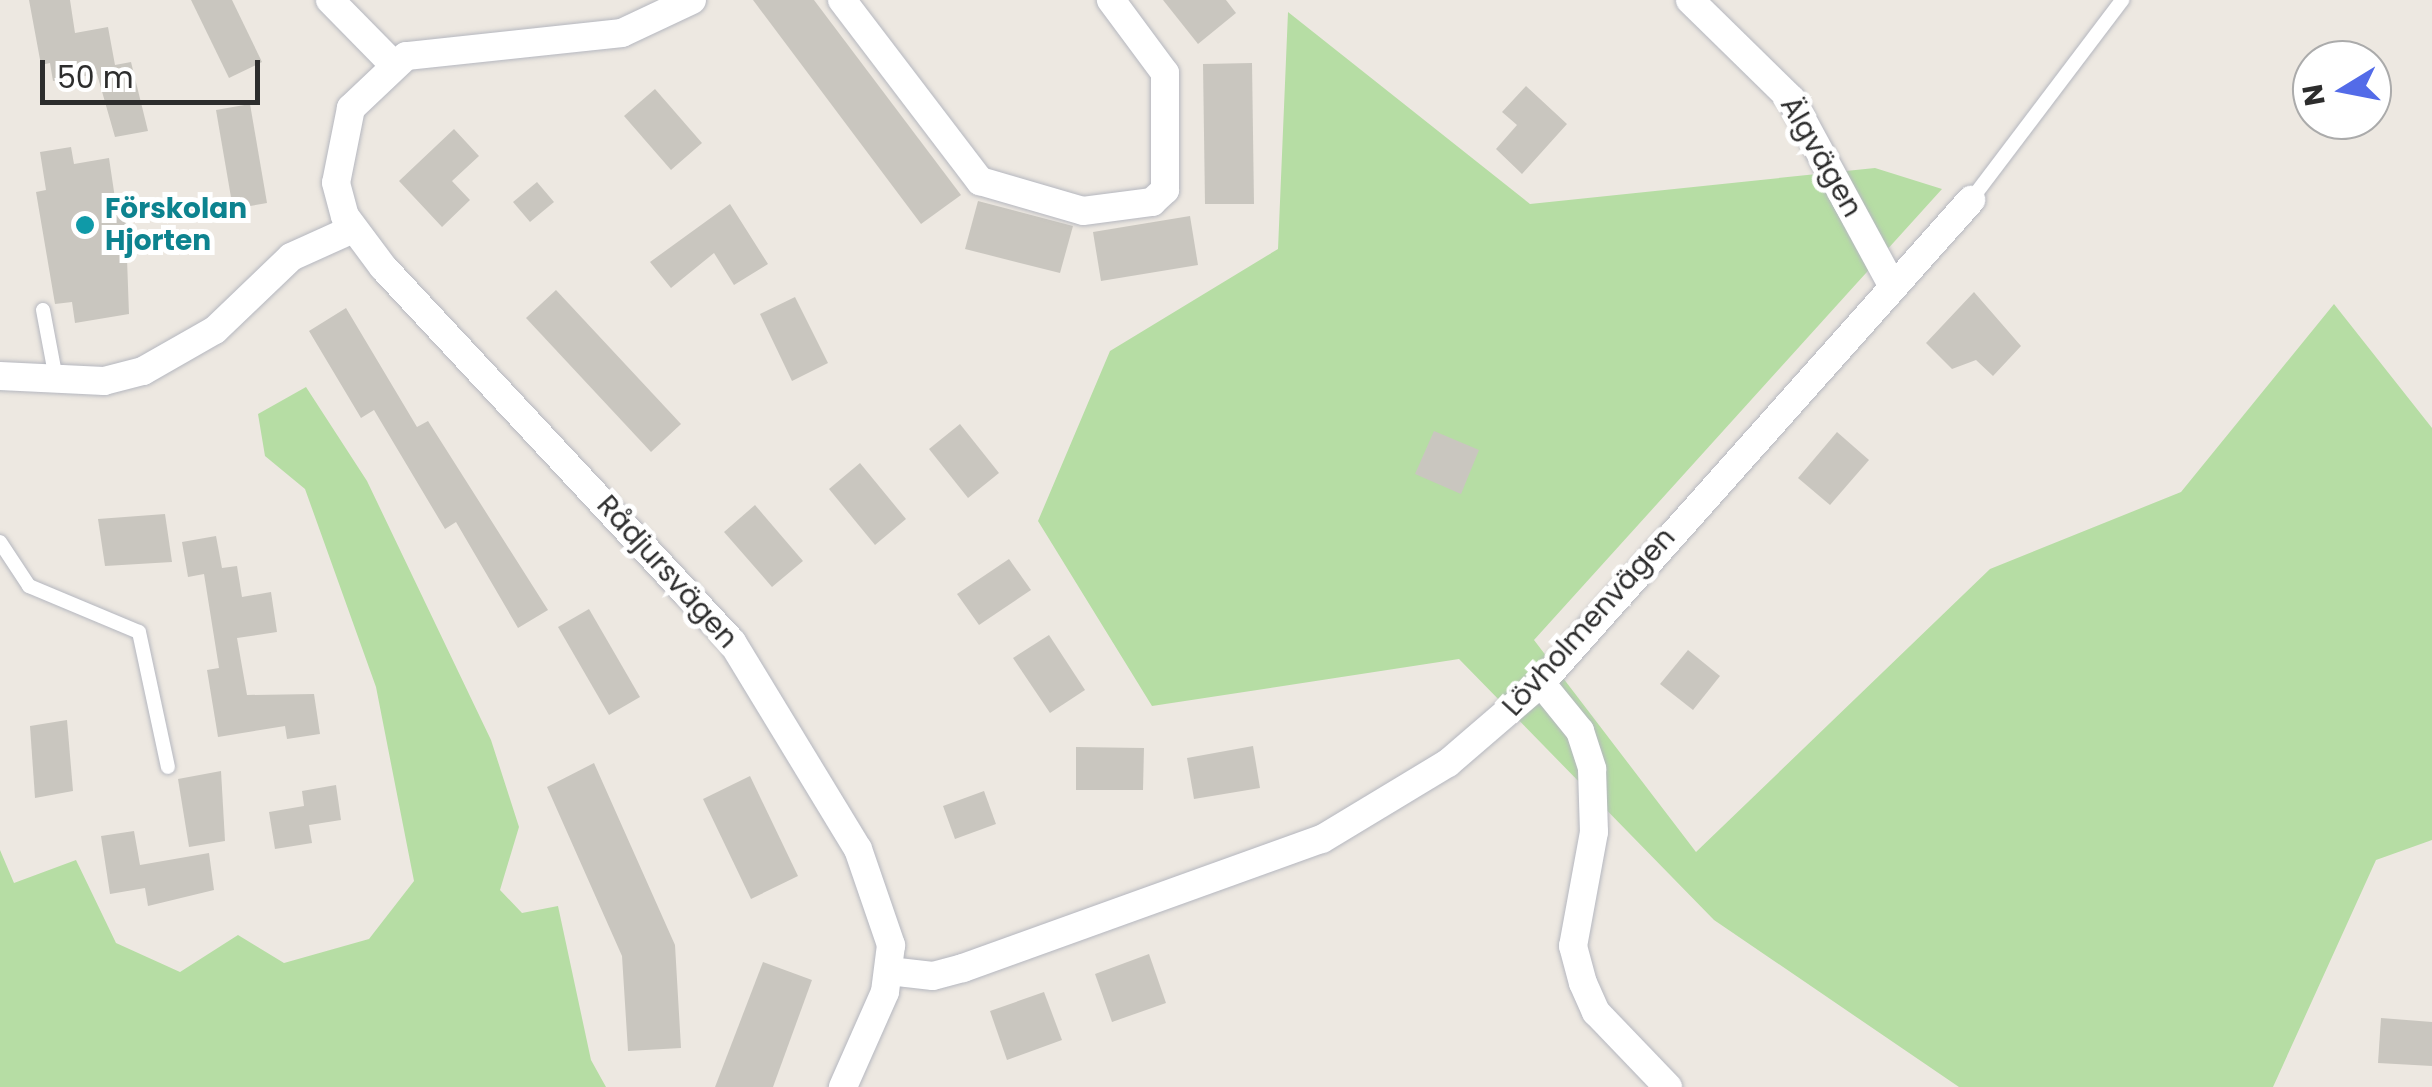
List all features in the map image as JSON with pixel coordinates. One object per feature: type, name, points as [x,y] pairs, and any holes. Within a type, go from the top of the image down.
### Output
[{"type":"street","points":[[330,0],[393,64]]},
{"type":"street","name":"Rådjursvägen","points":[[692,0],[622,33],[442,46],[393,64],[358,98],[340,137],[336,183],[352,229],[732,642],[858,849],[884,913],[889,971]]},
{"type":"street","points":[[842,0],[980,182],[1083,211],[1152,202],[1165,190],[1165,73],[1111,0]]},
{"type":"street","name":"Älgvägen","points":[[1690,0],[1791,99],[1892,285]]},
{"type":"street","name":"Lövholmenvägen","points":[[889,971],[932,976],[964,968],[1322,839],[1448,763],[1541,683],[1971,200]]},
{"type":"street","points":[[0,376],[104,381],[180,355],[291,257],[352,229]]},
{"type":"street","points":[[1541,683],[1580,731],[1592,769],[1594,832],[1573,946],[1583,983],[1596,1012],[1668,1087]]},
{"type":"street","points":[[843,1087],[889,971]]},
{"type":"lane","points":[[1971,200],[2122,0]]},
{"type":"lane","points":[[44,310],[56,380]]},
{"type":"lane","points":[[0,542],[29,586],[139,632],[168,768]]},
{"type":"green space","points":[[1288,12],[1530,204],[1875,168],[1942,189],[1534,640],[1696,852],[1990,569],[2181,492],[2334,304],[2432,428],[2432,840],[2376,860],[2273,1087],[1959,1087],[1714,920],[1459,659],[1152,706],[1038,521],[1110,351],[1278,249]]},
{"type":"green space","points":[[306,387],[367,481],[491,740],[519,827],[500,890],[522,913],[558,906],[591,1060],[606,1087],[0,1087],[0,850],[14,883],[76,860],[116,943],[180,972],[238,935],[284,963],[369,939],[414,881],[376,687],[305,489],[265,456],[258,414]]},
{"type":"building","points":[[29,0],[70,0],[75,33],[108,27],[115,65],[131,62],[148,131],[115,137],[97,74],[53,81],[50,63],[41,65]]},
{"type":"building","points":[[191,0],[232,0],[262,62],[229,78]]},
{"type":"building","points":[[753,0],[814,0],[961,195],[921,224]]},
{"type":"building","points":[[1163,0],[1226,0],[1236,13],[1198,44]]},
{"type":"building","points":[[1252,63],[1254,204],[1205,204],[1203,64]]},
{"type":"building","points":[[1526,86],[1567,124],[1522,174],[1496,149],[1517,125],[1502,112]]},
{"type":"building","points":[[655,89],[702,143],[671,170],[624,116]]},
{"type":"building","points":[[250,104],[267,203],[233,209],[216,110]]},
{"type":"building","points":[[454,129],[479,156],[452,181],[470,200],[442,227],[399,181]]},
{"type":"building","name":"Förskolan Hjorten","points":[[71,147],[74,164],[109,158],[116,205],[125,203],[129,314],[75,323],[72,302],[55,304],[36,192],[46,190],[40,152]]},
{"type":"building","points":[[537,182],[554,202],[530,222],[513,202]]},
{"type":"building","points":[[978,201],[1073,226],[1060,273],[965,249]]},
{"type":"building","points":[[730,204],[768,264],[734,285],[714,253],[671,288],[650,262]]},
{"type":"building","points":[[1190,216],[1198,265],[1101,281],[1093,232]]},
{"type":"building","points":[[556,290],[681,424],[651,452],[526,318]]},
{"type":"building","points":[[1974,292],[2021,346],[1993,376],[1976,360],[1952,369],[1926,343]]},
{"type":"building","points":[[795,297],[828,363],[792,381],[760,314]]},
{"type":"building","points":[[346,308],[417,427],[428,421],[548,610],[518,628],[456,522],[445,529],[374,410],[361,418],[309,331]]},
{"type":"building","points":[[960,424],[999,473],[968,498],[929,449]]},
{"type":"building","points":[[1434,431],[1479,450],[1461,494],[1415,474]]},
{"type":"building","points":[[1837,432],[1869,460],[1830,505],[1798,478]]},
{"type":"building","points":[[860,463],[906,519],[875,545],[829,489]]},
{"type":"building","points":[[755,505],[803,561],[772,587],[724,532]]},
{"type":"building","points":[[165,514],[172,562],[105,566],[98,519]]},
{"type":"building","points":[[216,536],[222,568],[237,566],[242,597],[271,592],[277,632],[237,638],[247,695],[314,694],[320,734],[287,739],[285,726],[218,737],[207,670],[219,668],[204,574],[188,577],[182,542]]},
{"type":"building","points":[[1009,559],[1031,590],[979,625],[957,594]]},
{"type":"building","points":[[589,609],[640,697],[609,715],[558,627]]},
{"type":"building","points":[[1049,635],[1085,690],[1050,713],[1013,658]]},
{"type":"building","points":[[1688,650],[1720,676],[1693,710],[1660,684]]},
{"type":"building","points":[[67,720],[73,791],[35,798],[30,726]]},
{"type":"building","points":[[1253,746],[1260,788],[1194,799],[1187,758]]},
{"type":"building","points":[[1076,747],[1144,748],[1143,790],[1076,790]]},
{"type":"building","points":[[594,763],[675,945],[681,1048],[628,1051],[622,956],[547,787]]},
{"type":"building","points":[[221,771],[225,841],[189,847],[178,779]]},
{"type":"building","points":[[750,776],[798,876],[751,899],[703,799]]},
{"type":"building","points":[[336,785],[341,820],[309,825],[312,843],[275,849],[269,812],[304,806],[302,791]]},
{"type":"building","points":[[984,791],[996,824],[955,839],[943,806]]},
{"type":"building","points":[[134,831],[140,865],[209,853],[214,890],[148,906],[145,888],[110,894],[101,836]]},
{"type":"building","points":[[1149,954],[1166,1003],[1112,1022],[1095,974]]},
{"type":"building","points":[[763,962],[812,980],[773,1087],[715,1087]]},
{"type":"building","points":[[1044,992],[1062,1040],[1007,1060],[990,1011]]},
{"type":"building","points":[[2381,1018],[2432,1022],[2432,1066],[2378,1063]]},
{"type":"place","name":"Förskolan Hjorten","points":[[85,225]]}]
